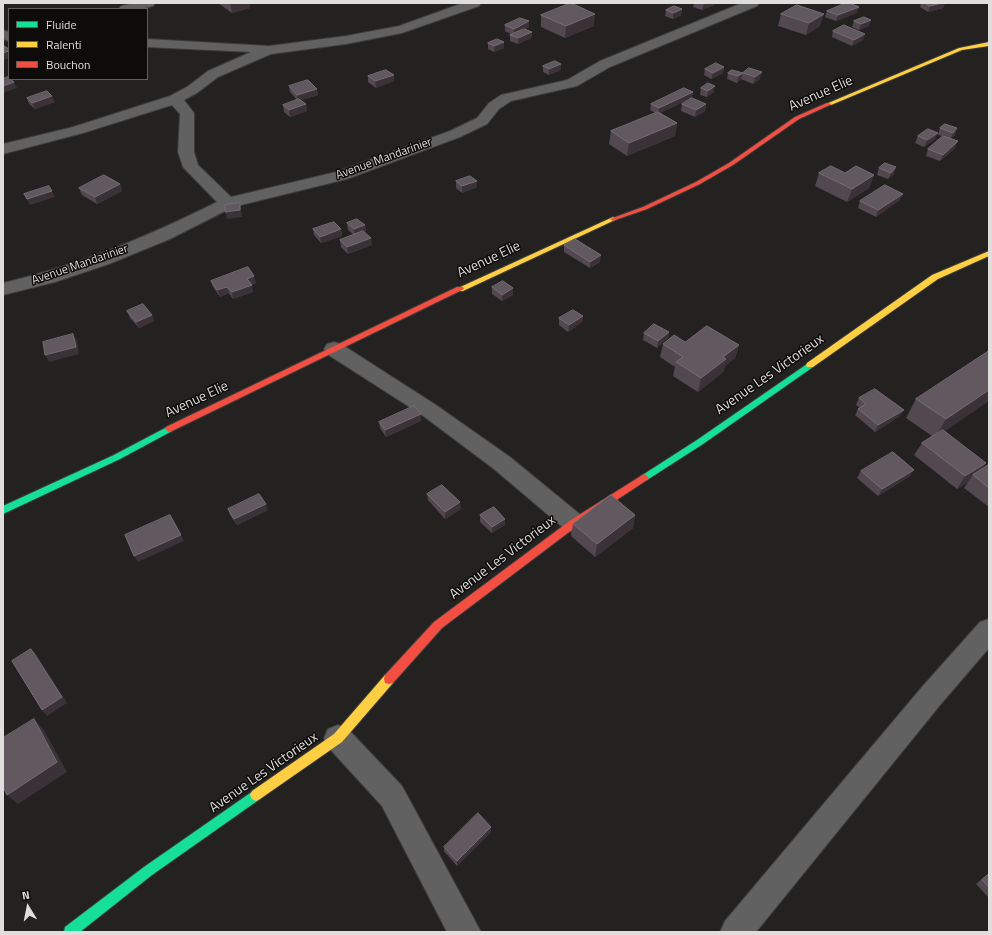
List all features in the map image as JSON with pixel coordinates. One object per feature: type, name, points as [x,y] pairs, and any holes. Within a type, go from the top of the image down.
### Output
[{"type":"street","points":[[129,8],[149,3]]},
{"type":"street","points":[[148,43],[222,46],[269,50],[346,40],[402,29],[475,3]]},
{"type":"street","name":"Avenue Mandarinier","points":[[3,289],[49,278],[103,260],[164,235],[227,202],[341,176],[455,134],[482,121],[494,106],[506,98],[572,83],[605,64],[753,3]]},
{"type":"street","name":"Avenue Elie","points":[[3,510],[116,457],[197,414],[238,396],[503,268],[622,216],[645,208],[698,183],[737,160],[797,118],[960,49],[989,44]]},
{"type":"street","points":[[3,149],[78,130],[175,99],[192,90],[212,74],[269,50]]},
{"type":"street","points":[[175,99],[187,112],[186,152],[191,168],[227,202]]},
{"type":"street","name":"Avenue Les Victorieux","points":[[70,932],[148,871],[338,738],[438,625],[574,522],[700,442],[935,277],[989,253]]},
{"type":"street","points":[[334,349],[429,410],[502,463],[574,522]]},
{"type":"street","points":[[736,932],[931,696],[989,630]]},
{"type":"street","points":[[338,738],[392,796],[450,907],[465,932]]},
{"type":"building","points":[[571,3],[595,14],[566,26],[541,15]]},
{"type":"building","points":[[846,3],[859,7],[838,15],[827,11]]},
{"type":"building","points":[[925,3],[942,3],[930,6]]},
{"type":"building","points":[[797,5],[824,14],[809,23],[781,14]]},
{"type":"building","points":[[674,6],[682,9],[673,13],[666,10]]},
{"type":"building","points":[[864,17],[871,20],[861,24],[854,21]]},
{"type":"building","points":[[520,18],[529,21],[514,29],[505,25]]},
{"type":"building","points":[[844,25],[865,34],[854,40],[833,31]]},
{"type":"building","points":[[524,29],[532,32],[518,38],[510,35]]},
{"type":"building","points":[[497,39],[504,42],[494,46],[488,43]]},
{"type":"building","points":[[4,46],[8,48],[8,51],[3,53]]},
{"type":"building","points":[[555,61],[561,64],[549,69],[543,66]]},
{"type":"building","points":[[716,63],[724,67],[713,73],[705,69]]},
{"type":"building","points":[[749,68],[762,72],[755,77],[743,73]]},
{"type":"building","points":[[386,70],[394,75],[375,81],[368,76]]},
{"type":"building","points":[[732,70],[743,73],[738,76],[728,73]]},
{"type":"building","points":[[8,77],[8,80],[14,82],[3,86],[3,79]]},
{"type":"building","points":[[308,80],[317,89],[297,95],[289,86]]},
{"type":"building","points":[[708,83],[715,86],[708,91],[701,88]]},
{"type":"building","points":[[684,88],[693,92],[659,108],[651,104]]},
{"type":"building","points":[[47,91],[52,96],[32,103],[27,98]]},
{"type":"building","points":[[692,98],[706,104],[696,110],[682,104]]},
{"type":"building","points":[[299,99],[306,104],[289,110],[283,105]]},
{"type":"building","points":[[658,112],[677,123],[629,143],[611,131]]},
{"type":"building","points":[[945,124],[957,128],[953,133],[940,128]]},
{"type":"building","points":[[928,129],[938,133],[927,140],[918,136]]},
{"type":"building","points":[[943,136],[958,141],[943,155],[928,149]]},
{"type":"building","points":[[885,163],[896,167],[891,173],[879,168]]},
{"type":"building","points":[[831,166],[845,173],[856,166],[874,175],[852,189],[819,173]]},
{"type":"building","points":[[104,175],[120,184],[95,197],[79,188]]},
{"type":"building","points":[[470,176],[477,181],[462,186],[456,181]]},
{"type":"building","points":[[885,185],[903,194],[878,210],[860,201]]},
{"type":"building","points":[[49,186],[52,191],[27,199],[24,194]]},
{"type":"building","points":[[240,203],[240,210],[225,212],[225,205]]},
{"type":"building","points":[[357,219],[365,225],[354,229],[347,223]]},
{"type":"building","points":[[334,222],[341,229],[320,237],[313,229]]},
{"type":"building","points":[[363,231],[371,238],[347,247],[340,240]]},
{"type":"building","points":[[575,239],[601,255],[590,262],[564,245]]},
{"type":"building","points":[[248,267],[254,276],[247,279],[252,285],[232,292],[227,287],[217,290],[211,281]]},
{"type":"building","points":[[503,281],[513,288],[502,295],[492,287]]},
{"type":"building","points":[[143,304],[152,315],[136,322],[127,311]]},
{"type":"building","points":[[573,310],[583,316],[569,325],[559,318]]},
{"type":"building","points":[[654,324],[669,332],[658,341],[644,333]]},
{"type":"building","points":[[707,326],[739,345],[723,357],[726,359],[701,378],[676,362],[683,357],[663,344],[674,335],[685,342]]},
{"type":"building","points":[[73,334],[76,347],[45,355],[43,342]]},
{"type":"building","points":[[989,351],[989,390],[946,419],[916,399]]},
{"type":"building","points":[[875,389],[904,410],[878,425],[858,409],[866,404],[859,398]]},
{"type":"building","points":[[414,406],[421,414],[385,430],[379,422]]},
{"type":"building","points":[[943,430],[986,463],[965,476],[922,443]]},
{"type":"building","points":[[893,452],[914,470],[882,489],[861,471]]},
{"type":"building","points":[[989,465],[989,488],[973,475]]},
{"type":"building","points":[[442,485],[460,502],[445,512],[427,494]]},
{"type":"building","points":[[259,494],[266,504],[234,519],[228,509]]},
{"type":"building","points":[[611,495],[635,515],[597,544],[573,524]]},
{"type":"building","points":[[494,507],[505,519],[492,527],[480,515]]},
{"type":"building","points":[[170,515],[181,535],[134,556],[125,535]]},
{"type":"building","points":[[31,649],[62,697],[42,710],[12,661]]},
{"type":"building","points":[[34,719],[57,762],[7,795],[3,787],[3,738]]},
{"type":"building","points":[[478,813],[491,827],[457,861],[444,847]]},
{"type":"building","points":[[989,874],[989,887],[982,880]]},
{"type":"traffic: fast","points":[[644,478],[700,442],[810,365]]},
{"type":"traffic: fast","points":[[3,510],[117,457],[169,429]]},
{"type":"traffic: fast","points":[[70,932],[148,871],[256,795]]},
{"type":"traffic: slow","points":[[829,104],[961,49],[989,44]]},
{"type":"traffic: slow","points":[[460,289],[613,219]]},
{"type":"traffic: slow","points":[[810,365],[935,277],[989,253]]},
{"type":"traffic: slow","points":[[256,795],[338,738],[389,679]]},
{"type":"traffic: jam","points":[[613,219],[645,208],[698,183],[731,164],[797,118],[829,104]]},
{"type":"traffic: jam","points":[[169,429],[460,289]]},
{"type":"traffic: jam","points":[[389,679],[438,625],[574,523],[644,478]]}]
